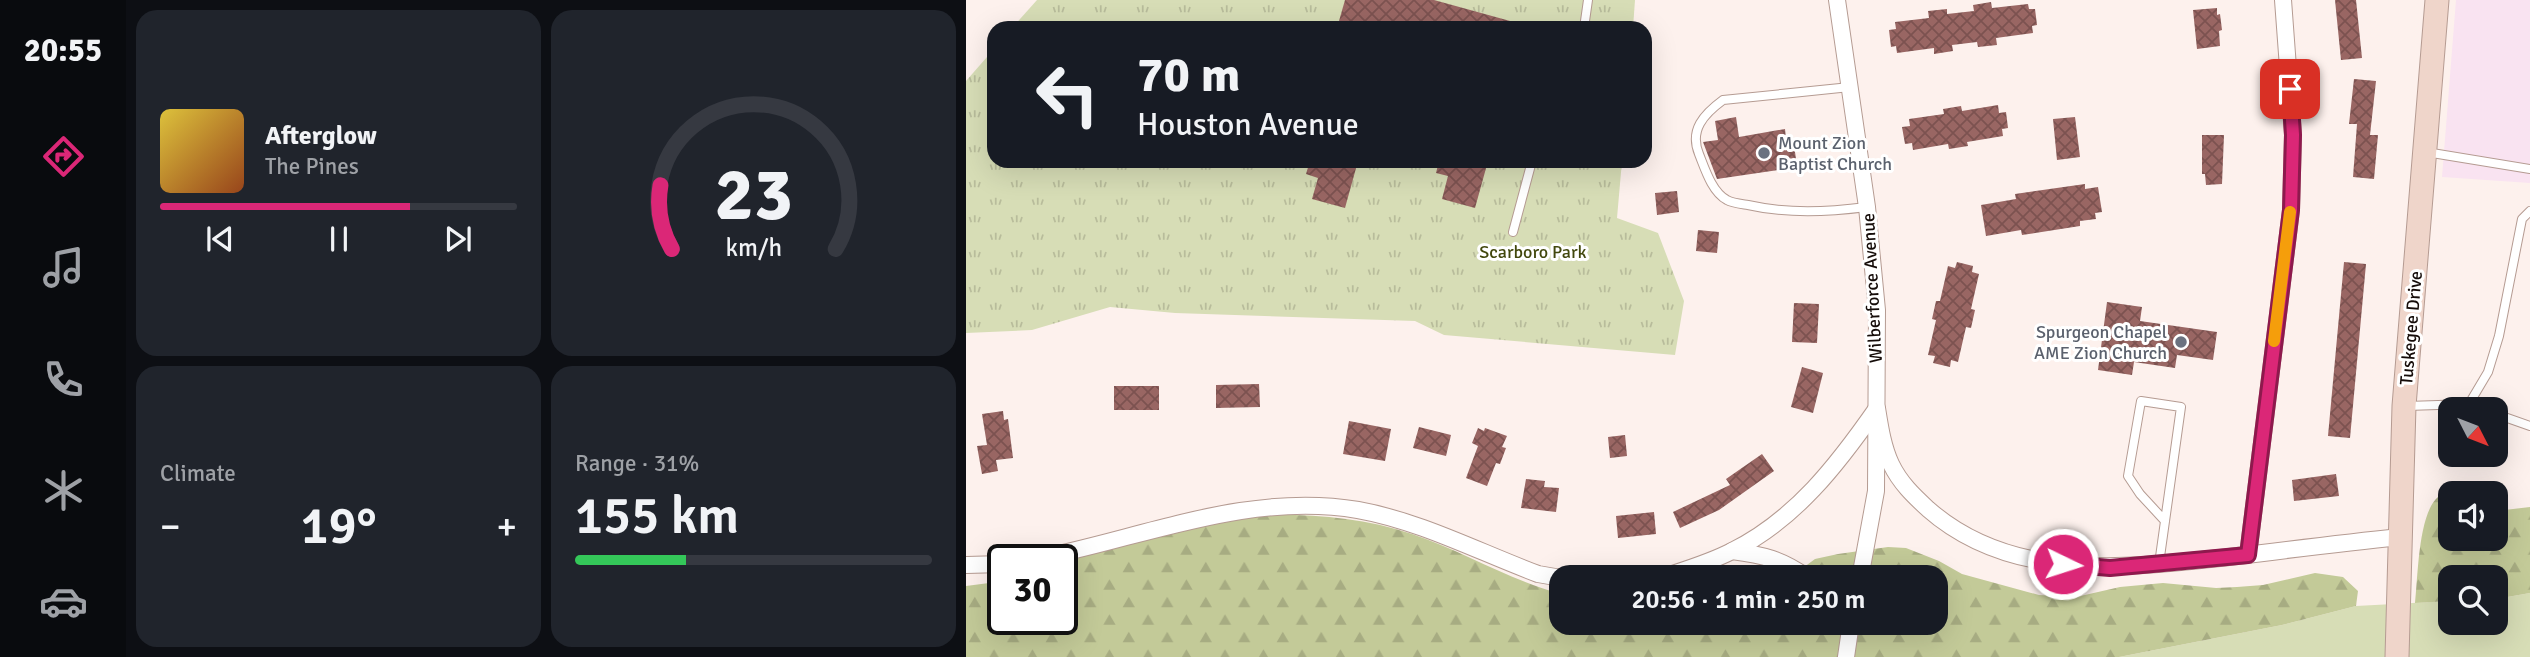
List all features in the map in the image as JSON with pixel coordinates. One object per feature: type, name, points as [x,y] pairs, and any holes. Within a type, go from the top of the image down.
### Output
[{"type":"street","name":"Wilberforce Avenue","points":[[1837,0],[1867,207],[1877,310],[1876,491],[1862,565]]},
{"type":"street","points":[[2248,555],[2291,210],[2293,135],[2283,0]]},
{"type":"street","name":"Tuskegee Drive","points":[[2397,657],[2404,406],[2437,0]]},
{"type":"street","points":[[1877,408],[1882,439],[1891,464],[1902,482],[1941,520],[1969,537],[2003,552],[2040,562],[2110,568],[2399,537]]},
{"type":"street","points":[[1695,565],[1732,551],[1769,530],[1800,504],[1844,455],[1877,408]]},
{"type":"street","points":[[1078,550],[1226,512],[1277,506],[1338,507],[1398,520],[1549,576]]},
{"type":"street","points":[[1732,551],[1764,555],[1790,565]]},
{"type":"street","points":[[966,565],[987,564]]},
{"type":"street","points":[[1846,657],[1849,635]]},
{"type":"lane","points":[[1585,21],[1588,0]]},
{"type":"lane","points":[[1850,87],[1723,100],[1708,111],[1698,124],[1696,147],[1709,180],[1726,200],[1770,210],[1811,212],[1867,207]]},
{"type":"lane","points":[[2425,152],[2530,169]]},
{"type":"lane","points":[[1513,232],[1530,168]]},
{"type":"lane","points":[[2473,397],[2488,372],[2499,336],[2522,219],[2530,211]]},
{"type":"lane","points":[[2159,564],[2181,407],[2141,401],[2128,475],[2140,494],[2165,521]]},
{"type":"lane","points":[[2404,406],[2438,405]]},
{"type":"lane","points":[[2508,418],[2530,426]]},
{"type":"shaded area","points":[[2456,0],[2530,0],[2530,183],[2442,177]]},
{"type":"green space","points":[[1037,0],[1635,0],[1634,21],[1018,21]]},
{"type":"green space","name":"Scarboro Park","points":[[987,57],[987,168],[1621,168],[1617,218],[1658,233],[1684,301],[1675,355],[1444,335],[1415,321],[1175,313],[1110,307],[1032,330],[966,333],[966,81]]},
{"type":"green space","points":[[2438,497],[2438,551],[2508,551],[2508,510],[2530,507],[2530,593],[2508,597],[2508,565],[2438,565],[2438,602],[2415,603],[2420,547],[2431,505]]},
{"type":"green space","points":[[1264,515],[1302,515],[1376,524],[1412,534],[1549,590],[1549,635],[1948,635],[1948,566],[1962,574],[2039,595],[2076,597],[2120,587],[2163,583],[2216,588],[2263,585],[2315,573],[2343,577],[2358,591],[2356,606],[2282,625],[2119,657],[966,657],[966,586],[987,583],[987,635],[1078,635],[1078,558],[1197,527]]},
{"type":"green space","points":[[1888,547],[1906,548],[1946,565],[1807,565],[1815,559]]},
{"type":"green space","points":[[2530,593],[2530,657],[2119,657],[2282,625],[2356,606],[2438,602],[2438,635],[2508,635],[2508,597]]},
{"type":"building","points":[[1345,0],[1434,0],[1510,21],[1339,21]]},
{"type":"building","points":[[2335,0],[2356,0],[2362,58],[2341,60]]},
{"type":"building","points":[[1991,2],[1992,8],[2028,4],[2029,9],[2035,9],[2037,25],[2032,26],[2033,33],[1996,38],[1997,45],[1978,47],[1977,42],[1952,45],[1953,51],[1934,54],[1934,48],[1897,53],[1896,46],[1891,47],[1889,30],[1896,29],[1895,22],[1929,18],[1928,11],[1947,9],[1947,14],[1974,11],[1973,5]]},
{"type":"building","points":[[2217,8],[2222,30],[2219,31],[2220,46],[2197,49],[2193,10]]},
{"type":"building","points":[[2354,79],[2376,81],[2370,135],[2378,135],[2374,179],[2353,177],[2357,124],[2349,124]]},
{"type":"building","points":[[1998,105],[1999,113],[2006,112],[2008,128],[2002,129],[2003,136],[1967,142],[1968,146],[1949,149],[1948,144],[1913,150],[1912,143],[1905,144],[1902,127],[1910,126],[1909,119],[1944,114],[1943,109],[1961,106],[1962,111]]},
{"type":"building","points":[[1736,117],[1739,137],[1785,129],[1786,139],[1793,138],[1796,159],[1790,160],[1791,168],[1717,179],[1703,142],[1718,140],[1715,121]]},
{"type":"building","points":[[2075,117],[2080,157],[2057,160],[2053,119]]},
{"type":"building","points":[[2202,135],[2224,135],[2222,184],[2206,185],[2205,174],[2202,174]]},
{"type":"building","points":[[1308,168],[1356,168],[1345,208],[1312,199],[1318,178],[1306,174]]},
{"type":"building","points":[[1437,168],[1486,168],[1475,208],[1442,199],[1448,176],[1436,173]]},
{"type":"building","points":[[2085,184],[2085,189],[2098,187],[2102,212],[2095,213],[2096,219],[2080,221],[2080,226],[2022,235],[2021,230],[1986,236],[1981,205],[2016,199],[2015,194]]},
{"type":"building","points":[[1677,191],[1679,212],[1657,215],[1655,193]]},
{"type":"building","points":[[1698,230],[1719,232],[1717,253],[1696,251]]},
{"type":"building","points":[[1957,262],[1973,266],[1972,272],[1979,274],[1971,309],[1975,310],[1971,328],[1966,327],[1958,362],[1951,360],[1950,367],[1933,363],[1935,356],[1928,355],[1936,320],[1932,319],[1936,301],[1940,301],[1948,266],[1955,268]]},
{"type":"building","points":[[2344,262],[2366,264],[2350,438],[2328,436]]},
{"type":"building","points":[[2107,302],[2142,307],[2140,321],[2217,332],[2213,360],[2177,355],[2175,368],[2134,362],[2132,375],[2098,370]]},
{"type":"building","points":[[1794,303],[1819,304],[1817,343],[1792,342]]},
{"type":"building","points":[[1802,367],[1823,373],[1813,413],[1791,407]]},
{"type":"building","points":[[1259,384],[1260,407],[1216,408],[1216,385]]},
{"type":"building","points":[[1114,386],[1159,386],[1159,410],[1114,410]]},
{"type":"building","points":[[1003,411],[1004,420],[1008,419],[1013,458],[996,460],[998,471],[982,474],[977,446],[987,445],[982,414]]},
{"type":"building","points":[[1349,421],[1391,429],[1385,461],[1343,454]]},
{"type":"building","points":[[1419,427],[1451,435],[1446,456],[1413,448]]},
{"type":"building","points":[[1478,428],[1507,436],[1502,447],[1506,448],[1500,464],[1496,463],[1487,486],[1466,478],[1478,446],[1472,443]]},
{"type":"building","points":[[1625,435],[1627,456],[1610,458],[1608,437]]},
{"type":"building","points":[[1762,454],[1774,471],[1719,510],[1680,528],[1673,512],[1730,485],[1726,479]]},
{"type":"building","points":[[2336,474],[2339,496],[2294,501],[2292,480]]},
{"type":"building","points":[[1526,479],[1545,481],[1544,487],[1559,488],[1556,512],[1521,508]]},
{"type":"building","points":[[1654,512],[1656,534],[1618,538],[1616,516]]},
{"type":"slow traffic","points":[[2274,341],[2290,212]]},
{"type":"place","name":"Mount Zion Baptist Church","points":[[1764,153]]},
{"type":"place","name":"Spurgeon Chapel AME Zion Church","points":[[2181,342]]},
{"type":"route","points":[[2063,564],[2110,568],[2248,555],[2291,210],[2293,135],[2290,89]]}]
